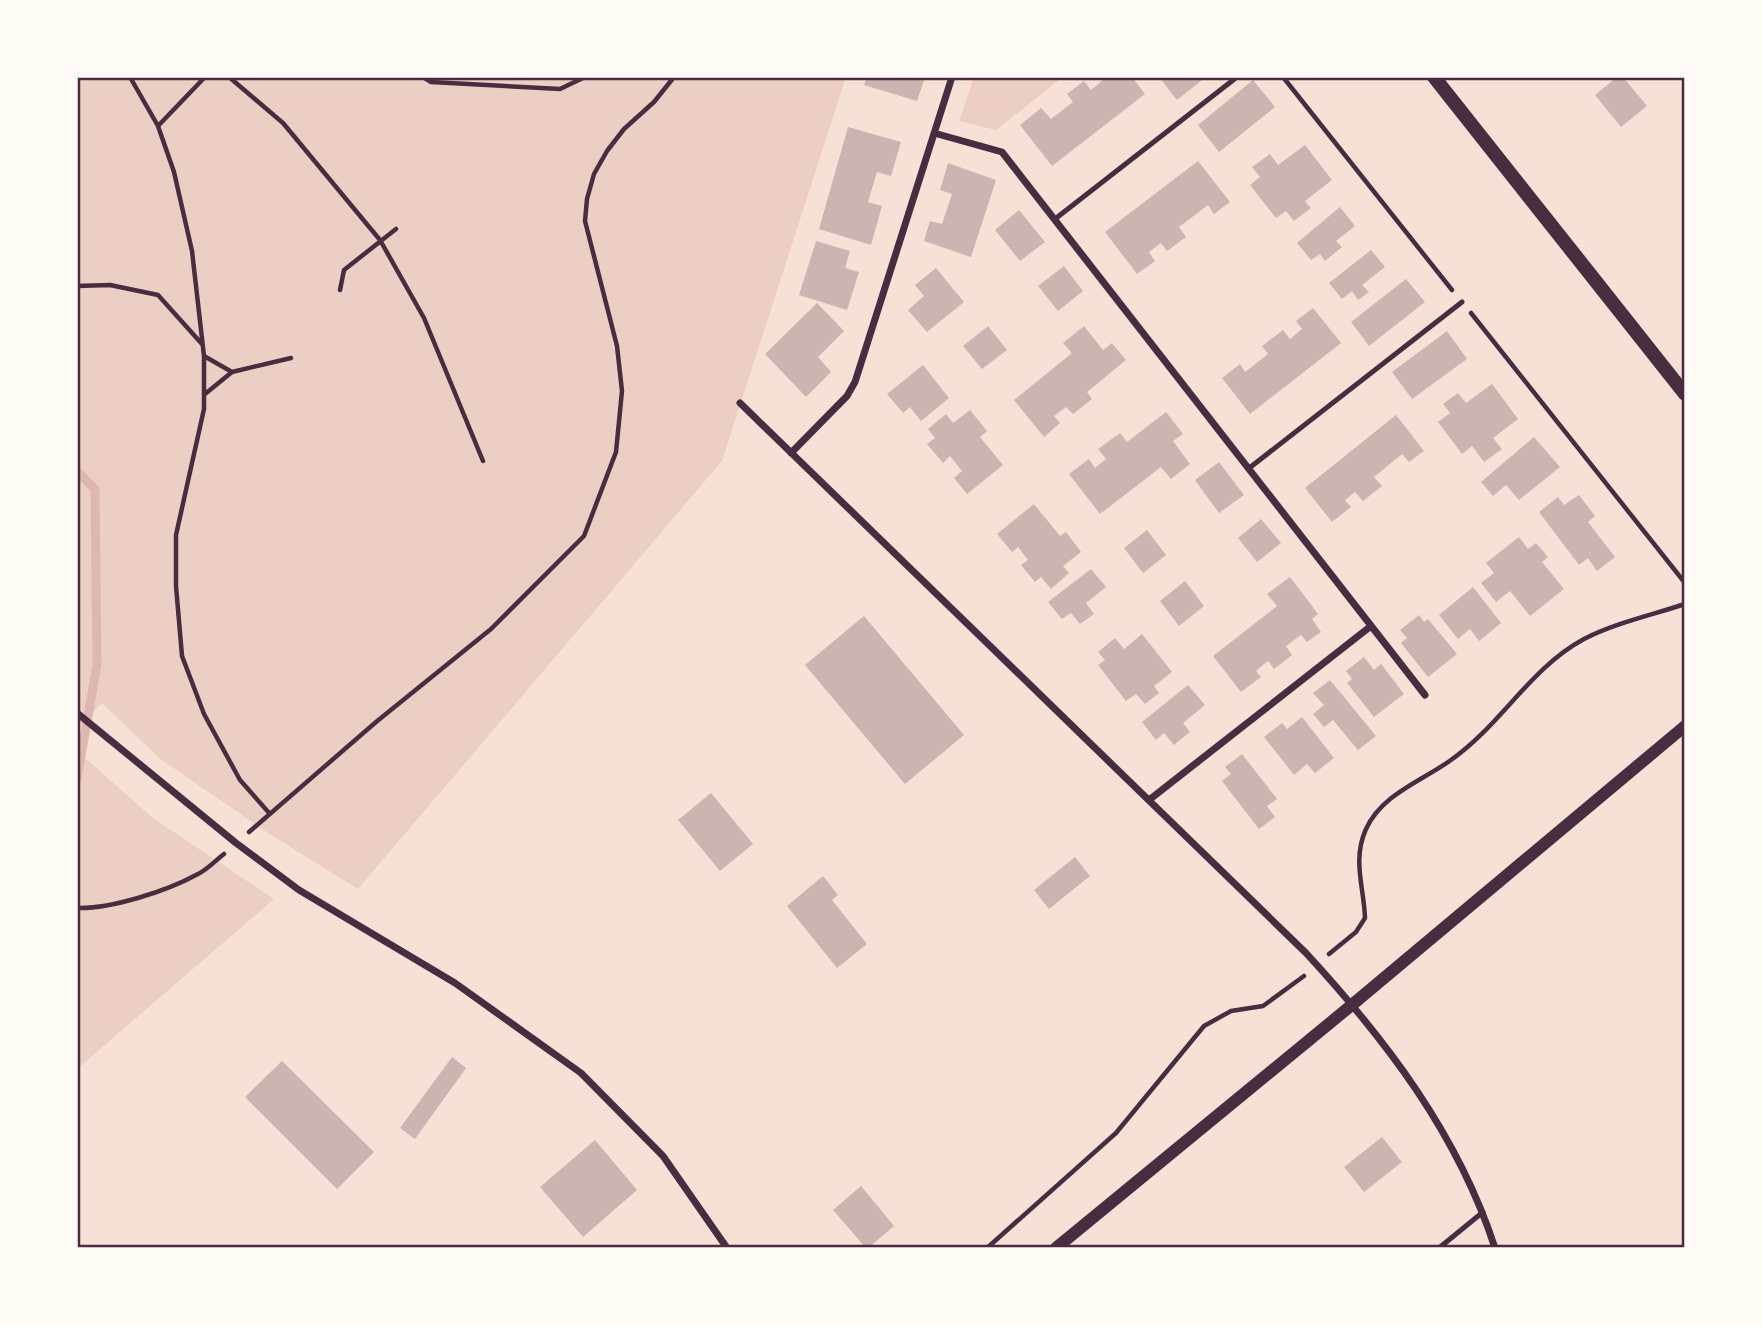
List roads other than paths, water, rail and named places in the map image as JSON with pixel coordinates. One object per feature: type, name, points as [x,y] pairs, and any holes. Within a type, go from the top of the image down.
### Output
[{"type":"main road","points":[[1434,77],[1685,394]]},
{"type":"street","points":[[791,453],[847,396],[856,382],[952,77]]},
{"type":"street","points":[[934,133],[1002,152],[1425,695]]},
{"type":"street","points":[[740,403],[1149,800],[1317,965],[1353,1004],[1403,1067],[1446,1136],[1483,1211],[1495,1248]]},
{"type":"street","points":[[1149,800],[1371,626]]},
{"type":"street","points":[[77,713],[236,843],[299,890],[455,983],[582,1073],[663,1156],[727,1248]]},
{"type":"street","points":[[1056,1248],[1685,726]]},
{"type":"lane","points":[[1055,219],[1237,77]]},
{"type":"lane","points":[[1248,469],[1462,302]]},
{"type":"lane","points":[[1439,1248],[1483,1211]]},
{"type":"waterway","points":[[77,471],[95,489],[97,665],[77,778]]}]
